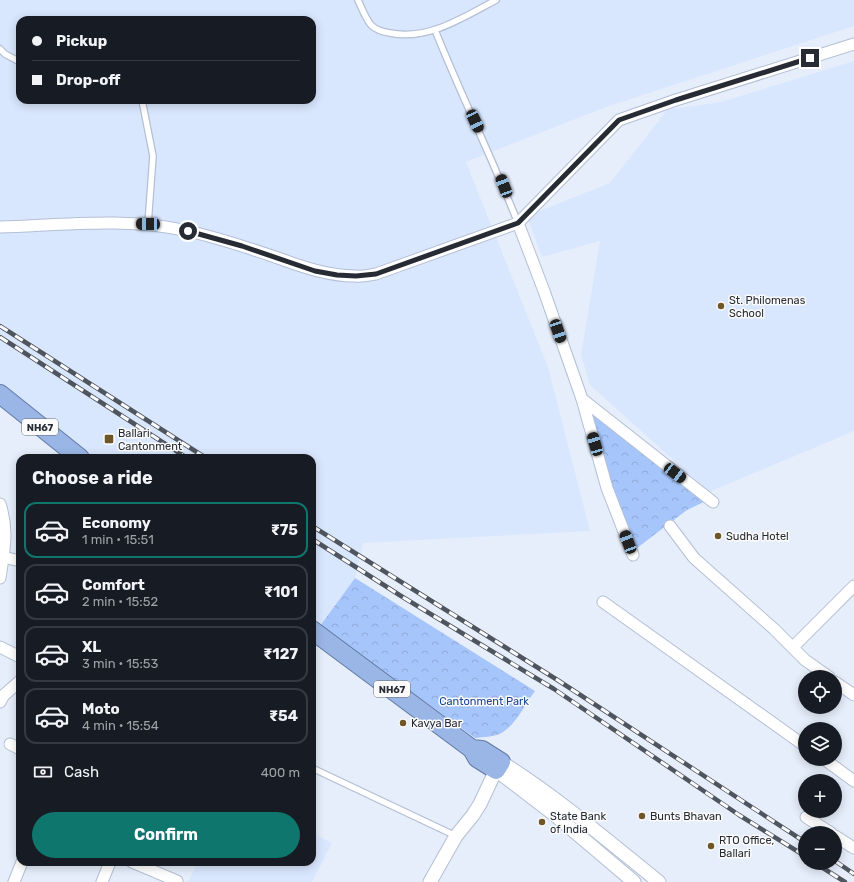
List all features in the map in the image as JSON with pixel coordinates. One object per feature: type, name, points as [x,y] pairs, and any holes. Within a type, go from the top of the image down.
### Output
[{"type":"highway","name":"NH67","points":[[0,394],[75,454]]},
{"type":"highway","name":"NH67","points":[[316,633],[472,748],[482,750],[499,766]]},
{"type":"street","points":[[0,227],[98,223],[148,224],[188,231],[234,244],[315,271],[337,275],[356,276],[376,274],[518,223],[619,120],[854,44]]},
{"type":"street","points":[[518,223],[582,399],[607,488],[632,555]]},
{"type":"street","points":[[582,399],[713,502]]},
{"type":"street","points":[[0,504],[5,523],[6,539],[0,578]]},
{"type":"street","points":[[670,526],[694,558],[793,647],[805,660],[819,670]]},
{"type":"street","points":[[3,557],[16,560]]},
{"type":"street","points":[[793,647],[854,586]]},
{"type":"street","points":[[603,602],[798,741]]},
{"type":"street","points":[[0,647],[16,654]]},
{"type":"street","points":[[0,702],[4,695],[16,684]]},
{"type":"street","points":[[842,687],[854,696]]},
{"type":"street","points":[[430,882],[456,836],[477,810],[499,766]]},
{"type":"street","points":[[499,766],[634,882]]},
{"type":"street","points":[[499,766],[523,776],[575,814],[659,882]]},
{"type":"street","points":[[834,766],[854,780]]},
{"type":"street","points":[[808,818],[820,826]]},
{"type":"street","points":[[842,840],[854,848]]},
{"type":"street","points":[[14,882],[20,866]]},
{"type":"street","points":[[102,882],[108,866]]},
{"type":"street","points":[[141,866],[177,881]]},
{"type":"lane","points":[[358,0],[371,24],[381,31],[394,34],[418,34],[435,30],[496,0]]},
{"type":"lane","points":[[435,30],[450,68],[499,174],[518,223]]},
{"type":"lane","points":[[0,49],[5,54],[16,60]]},
{"type":"lane","points":[[143,104],[153,156],[148,224]]},
{"type":"lane","points":[[316,770],[456,836]]},
{"type":"shaded area","points":[[0,0],[854,0],[854,26],[606,107],[466,162],[548,367],[590,531],[363,543],[355,578],[320,626],[316,623],[316,454],[88,454],[0,386]]},
{"type":"shaded area","name":"St. Philomenas School","points":[[854,61],[854,431],[709,492],[590,385],[581,355],[600,241],[542,257],[527,216],[610,183],[667,110],[721,102]]},
{"type":"shaded area","points":[[316,835],[332,843],[312,882],[188,882],[196,866],[316,866]]},
{"type":"green space","points":[[587,405],[708,500],[687,510],[633,551],[610,488]]},
{"type":"green space","name":"Cantonment Park","points":[[355,578],[535,691],[512,724],[497,735],[475,738],[320,626]]},
{"type":"railway","points":[[0,326],[200,454]]},
{"type":"railway","points":[[0,337],[181,454]]},
{"type":"railway","points":[[316,529],[559,681],[798,837]]},
{"type":"railway","points":[[316,542],[401,596],[554,689],[739,815],[798,852]]},
{"type":"railway","points":[[842,866],[854,874]]},
{"type":"railway","points":[[826,870],[845,882]]},
{"type":"place","name":"St. Philomenas School","points":[[721,306]]},
{"type":"place","name":"Ballari Cantonment","points":[[109,439]]},
{"type":"place","name":"Sudha Hotel","points":[[718,536]]},
{"type":"place","name":"Kavya Bar","points":[[403,723]]},
{"type":"place","name":"Bunts Bhavan","points":[[642,816]]},
{"type":"place","name":"State Bank of India","points":[[542,822]]},
{"type":"place","name":"RTO Office, Ballari","points":[[711,846]]},
{"type":"route","points":[[188,231],[242,246],[315,271],[337,275],[356,276],[376,274],[518,223],[619,120],[676,100],[810,58]]}]
